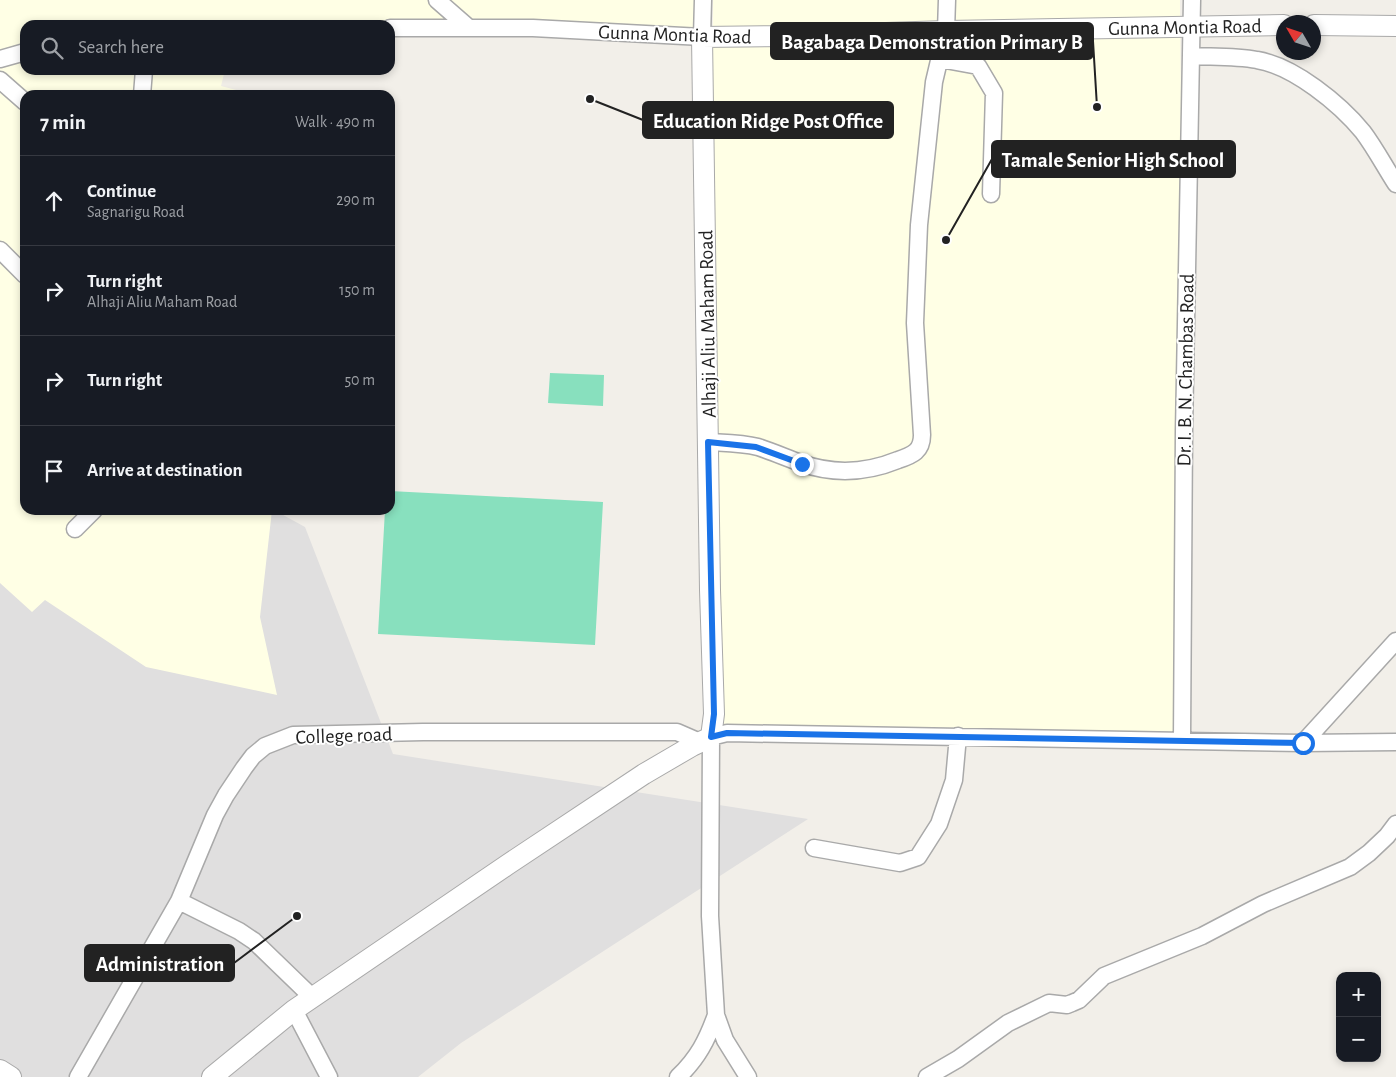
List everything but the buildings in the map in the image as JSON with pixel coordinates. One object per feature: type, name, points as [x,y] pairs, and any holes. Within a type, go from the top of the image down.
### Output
[{"type":"street","points":[[437,0],[470,28]]},
{"type":"street","name":"Alhaji Aliu Maham Road","points":[[703,0],[708,442],[714,714],[706,740]]},
{"type":"street","points":[[708,442],[756,447],[802,464],[827,470],[856,471],[896,461],[916,452],[921,447],[922,435],[915,324],[916,281],[924,174],[934,82],[946,31],[947,0]]},
{"type":"street","name":"Dr. I. B. N. Chambas Road","points":[[1182,740],[1184,422],[1192,0]]},
{"type":"street","name":"Gunna Montia Road","points":[[395,28],[532,28],[702,37],[1276,25]]},
{"type":"street","points":[[1321,25],[1396,26]]},
{"type":"street","points":[[0,59],[20,53]]},
{"type":"street","points":[[1192,56],[1258,60],[1286,70],[1311,85],[1337,104],[1364,133],[1396,184]]},
{"type":"street","points":[[940,59],[978,66],[994,93],[990,194]]},
{"type":"street","points":[[142,90],[144,75]]},
{"type":"street","points":[[0,80],[20,98]]},
{"type":"street","points":[[0,250],[20,270]]},
{"type":"street","points":[[75,529],[89,515]]},
{"type":"street","points":[[1303,743],[1396,641]]},
{"type":"street","name":"College road","points":[[78,1077],[179,901],[215,815],[253,756],[265,746],[293,735],[423,732],[657,732],[683,733],[706,740]]},
{"type":"street","points":[[212,1077],[294,1010],[507,865],[629,784],[706,740],[727,733],[1303,743],[1396,742]]},
{"type":"street","points":[[814,848],[900,863],[918,857],[939,824],[954,780],[958,736]]},
{"type":"street","points":[[706,740],[710,916],[716,1015],[725,1040],[748,1077]]},
{"type":"street","points":[[927,1077],[958,1059],[1008,1023],[1049,1004],[1067,1005],[1072,1003],[1078,1000],[1104,976],[1202,936],[1263,904],[1350,867],[1369,853],[1387,836],[1396,824]]},
{"type":"street","points":[[179,901],[239,931],[254,941],[312,998]]},
{"type":"street","points":[[294,1010],[329,1077]]},
{"type":"street","points":[[678,1077],[700,1052],[708,1038],[716,1015]]},
{"type":"street","points":[[0,1070],[11,1077]]},
{"type":"shaded area","points":[[0,0],[702,0],[702,28],[395,25],[395,20],[20,20],[20,75],[224,75],[221,86],[236,90],[20,90],[20,515],[271,515],[260,617],[277,695],[146,667],[45,600],[32,612],[0,583]]},
{"type":"shaded area","points":[[713,0],[1180,0],[1181,111],[1175,732],[717,725],[712,370]]},
{"type":"shaded area","points":[[0,487],[20,505],[20,515],[283,515],[305,527],[393,754],[808,819],[461,1043],[418,1077],[0,1077]]},
{"type":"green space","points":[[550,373],[604,375],[603,406],[548,403]]},
{"type":"green space","points":[[395,491],[603,502],[595,645],[378,634],[385,515],[395,515]]},
{"type":"place","name":"Education Ridge Post Office","points":[[590,99]]},
{"type":"place","name":"Bagabaga Demonstration Primary B","points":[[1097,107]]},
{"type":"place","name":"Tamale Senior High School","points":[[946,240]]},
{"type":"place","name":"Administration","points":[[297,916]]},
{"type":"route","points":[[802,464],[756,447],[708,442],[714,714],[711,737],[727,733],[1303,743]]}]
